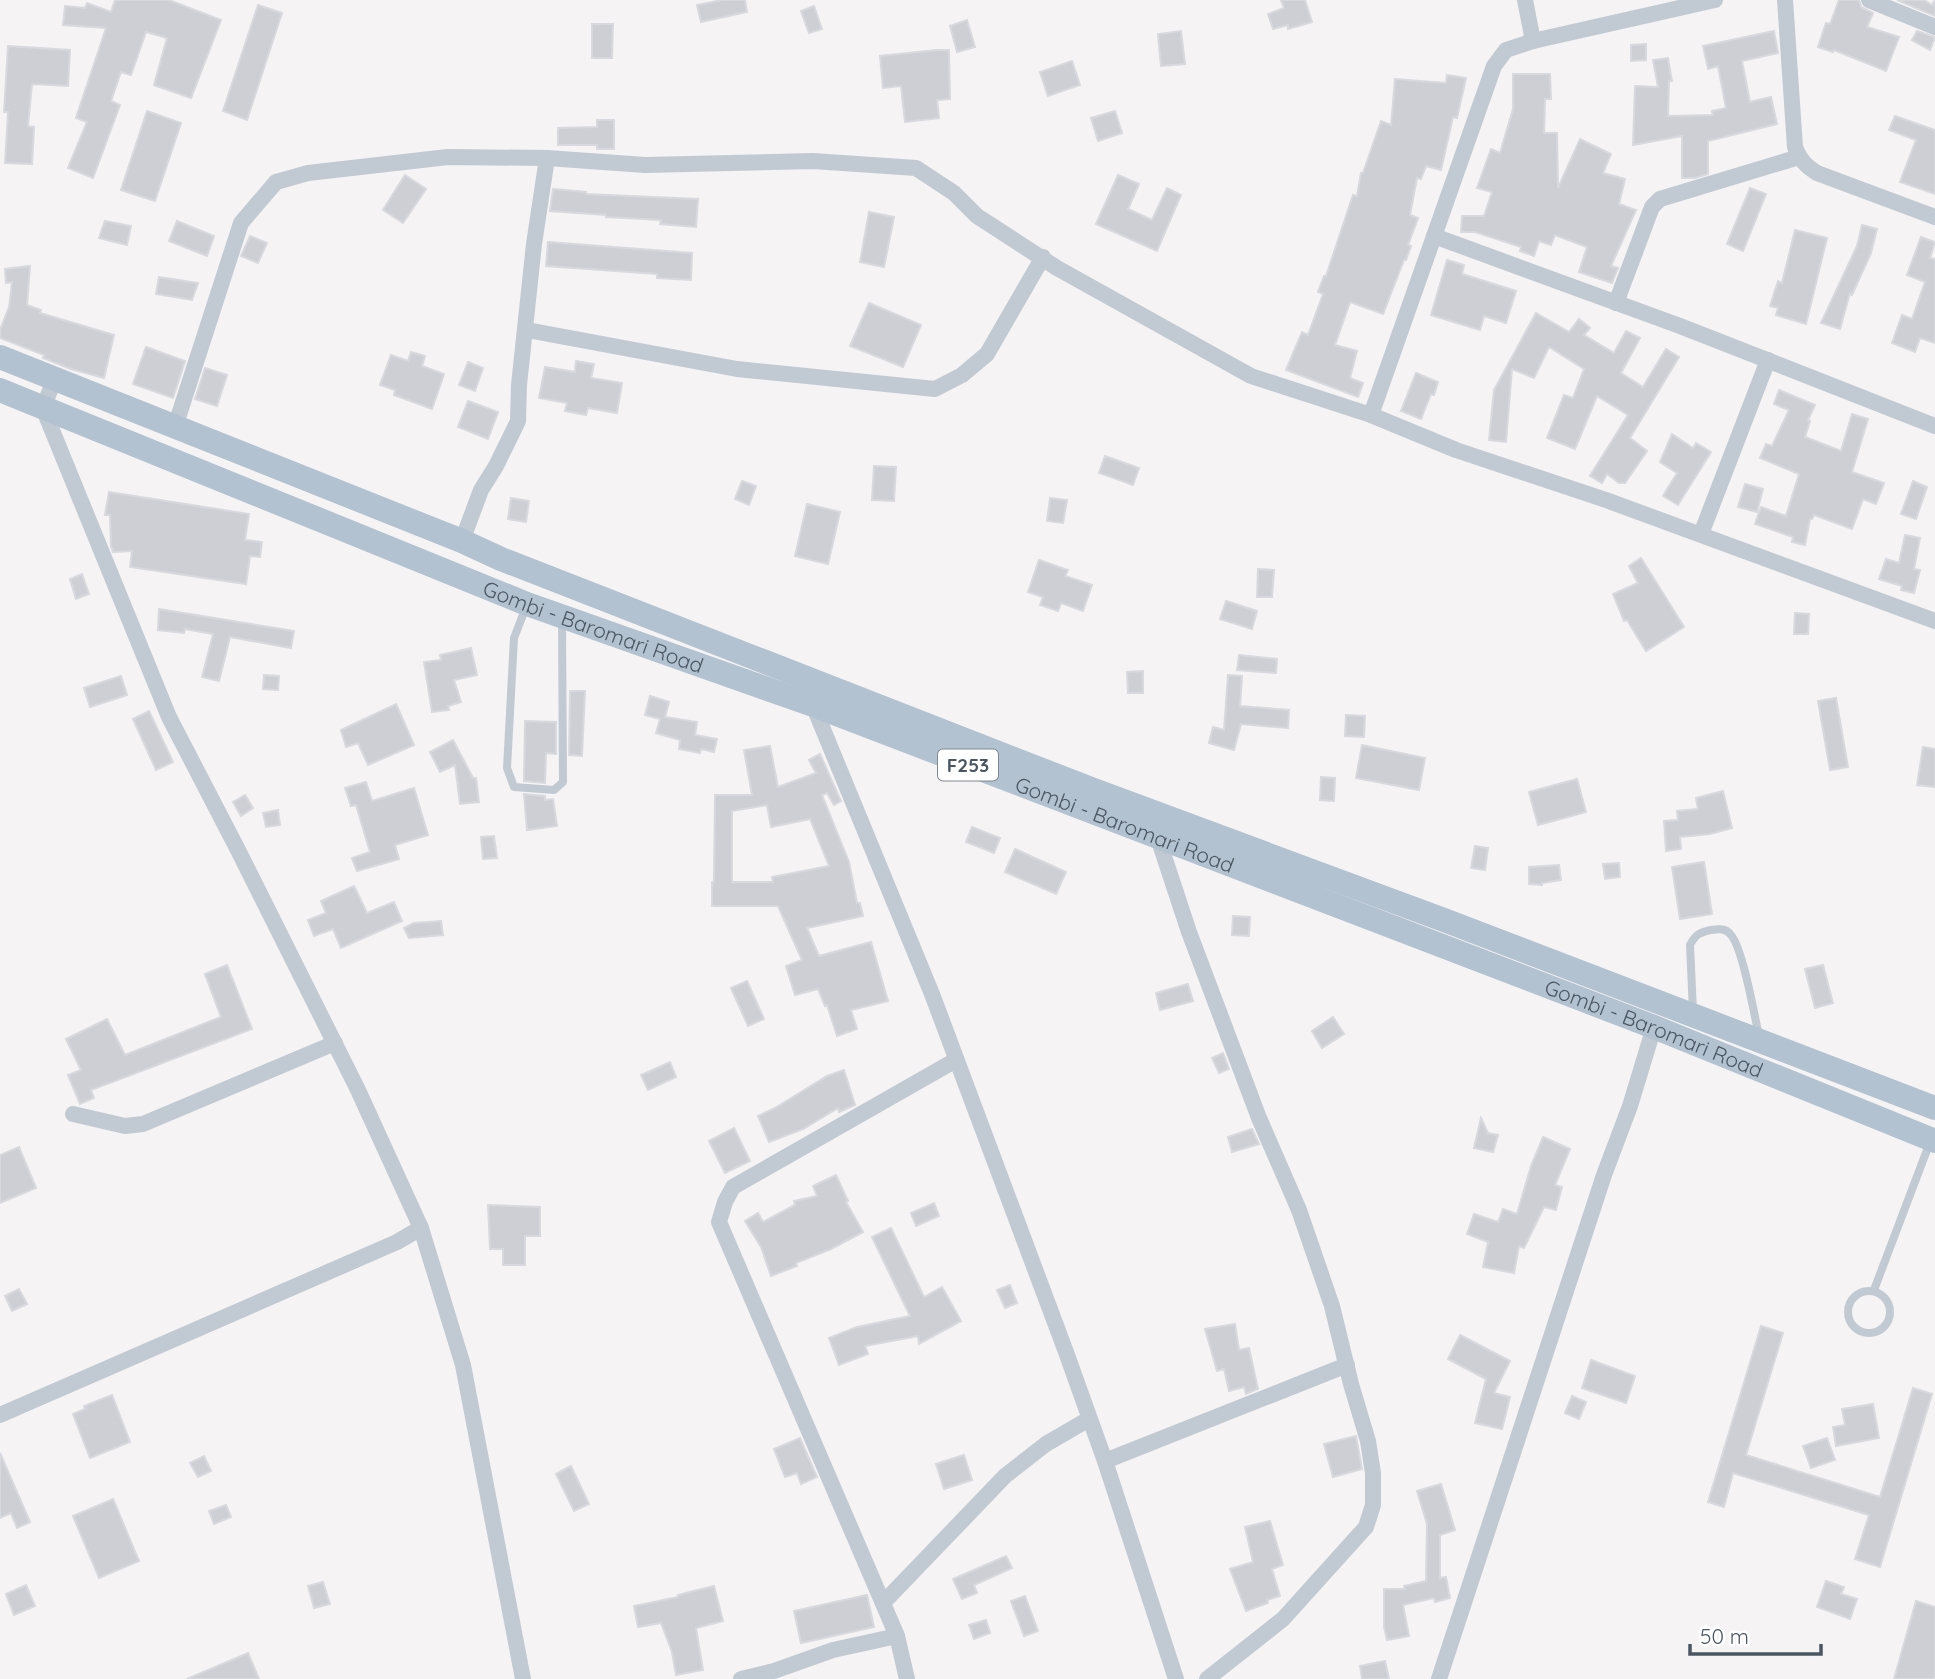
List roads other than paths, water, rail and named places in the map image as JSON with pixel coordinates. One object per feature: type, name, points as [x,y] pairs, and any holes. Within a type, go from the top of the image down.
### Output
[{"type":"main road","name":"Gombi - Baromari Road","points":[[0,357],[462,541],[1087,799],[1158,838],[1654,1027],[1933,1140]]},
{"type":"main road","name":"Gombi - Baromari Road","points":[[0,390],[527,604],[1693,1014],[1935,1108]]},
{"type":"street","points":[[1525,0],[1534,41]]},
{"type":"street","points":[[1371,415],[1494,66],[1506,50],[1534,41],[1715,0]]},
{"type":"street","points":[[1785,0],[1795,148],[1799,157],[1817,173],[1935,217]]},
{"type":"street","points":[[1869,0],[1935,27]]},
{"type":"street","points":[[175,427],[241,223],[276,182],[308,173],[448,157],[547,158],[645,165],[813,161],[916,168],[954,192],[977,216],[1057,268],[1251,376],[1371,415],[1455,450],[1701,534],[1935,621]]},
{"type":"street","points":[[1616,303],[1652,207],[1660,199],[1799,157]]},
{"type":"street","points":[[462,541],[481,490],[519,421],[519,386],[534,244],[547,158]]},
{"type":"street","points":[[1434,236],[1768,360],[1935,426]]},
{"type":"street","points":[[527,330],[737,369],[935,389],[962,375],[987,354],[1043,257]]},
{"type":"street","points":[[1701,534],[1768,360]]},
{"type":"street","points":[[55,378],[43,408],[169,717],[335,1042],[421,1228],[463,1365],[523,1679]]},
{"type":"street","points":[[813,705],[932,994],[1066,1352],[1105,1461],[1176,1679]]},
{"type":"street","points":[[1158,838],[1189,932],[1259,1118],[1299,1210],[1332,1306],[1368,1441],[1373,1473],[1373,1505],[1366,1527],[1283,1619],[1207,1679]]},
{"type":"street","points":[[1439,1679],[1654,1027]]},
{"type":"street","points":[[73,1114],[125,1126],[143,1124],[335,1042]]},
{"type":"street","points":[[907,1679],[897,1636],[719,1222],[733,1187],[956,1060]]},
{"type":"street","points":[[0,1415],[397,1242],[421,1228]]},
{"type":"street","points":[[1105,1461],[1347,1365]]},
{"type":"street","points":[[883,1603],[1005,1476],[1046,1444],[1089,1419]]},
{"type":"street","points":[[741,1679],[774,1671],[833,1650],[897,1636]]},
{"type":"lane","points":[[527,604],[514,638],[508,768],[514,787],[554,790],[563,782],[562,615]]},
{"type":"lane","points":[[1693,1014],[1690,945],[1694,937],[1702,932],[1722,929],[1730,933],[1738,949],[1760,1040]]},
{"type":"lane","points":[[1874,1290],[1933,1140]]},
{"type":"lane","points":[[1874,1290],[1887,1299],[1891,1313],[1886,1326],[1872,1334],[1858,1330],[1849,1318],[1849,1304],[1860,1293],[1874,1290]]}]
